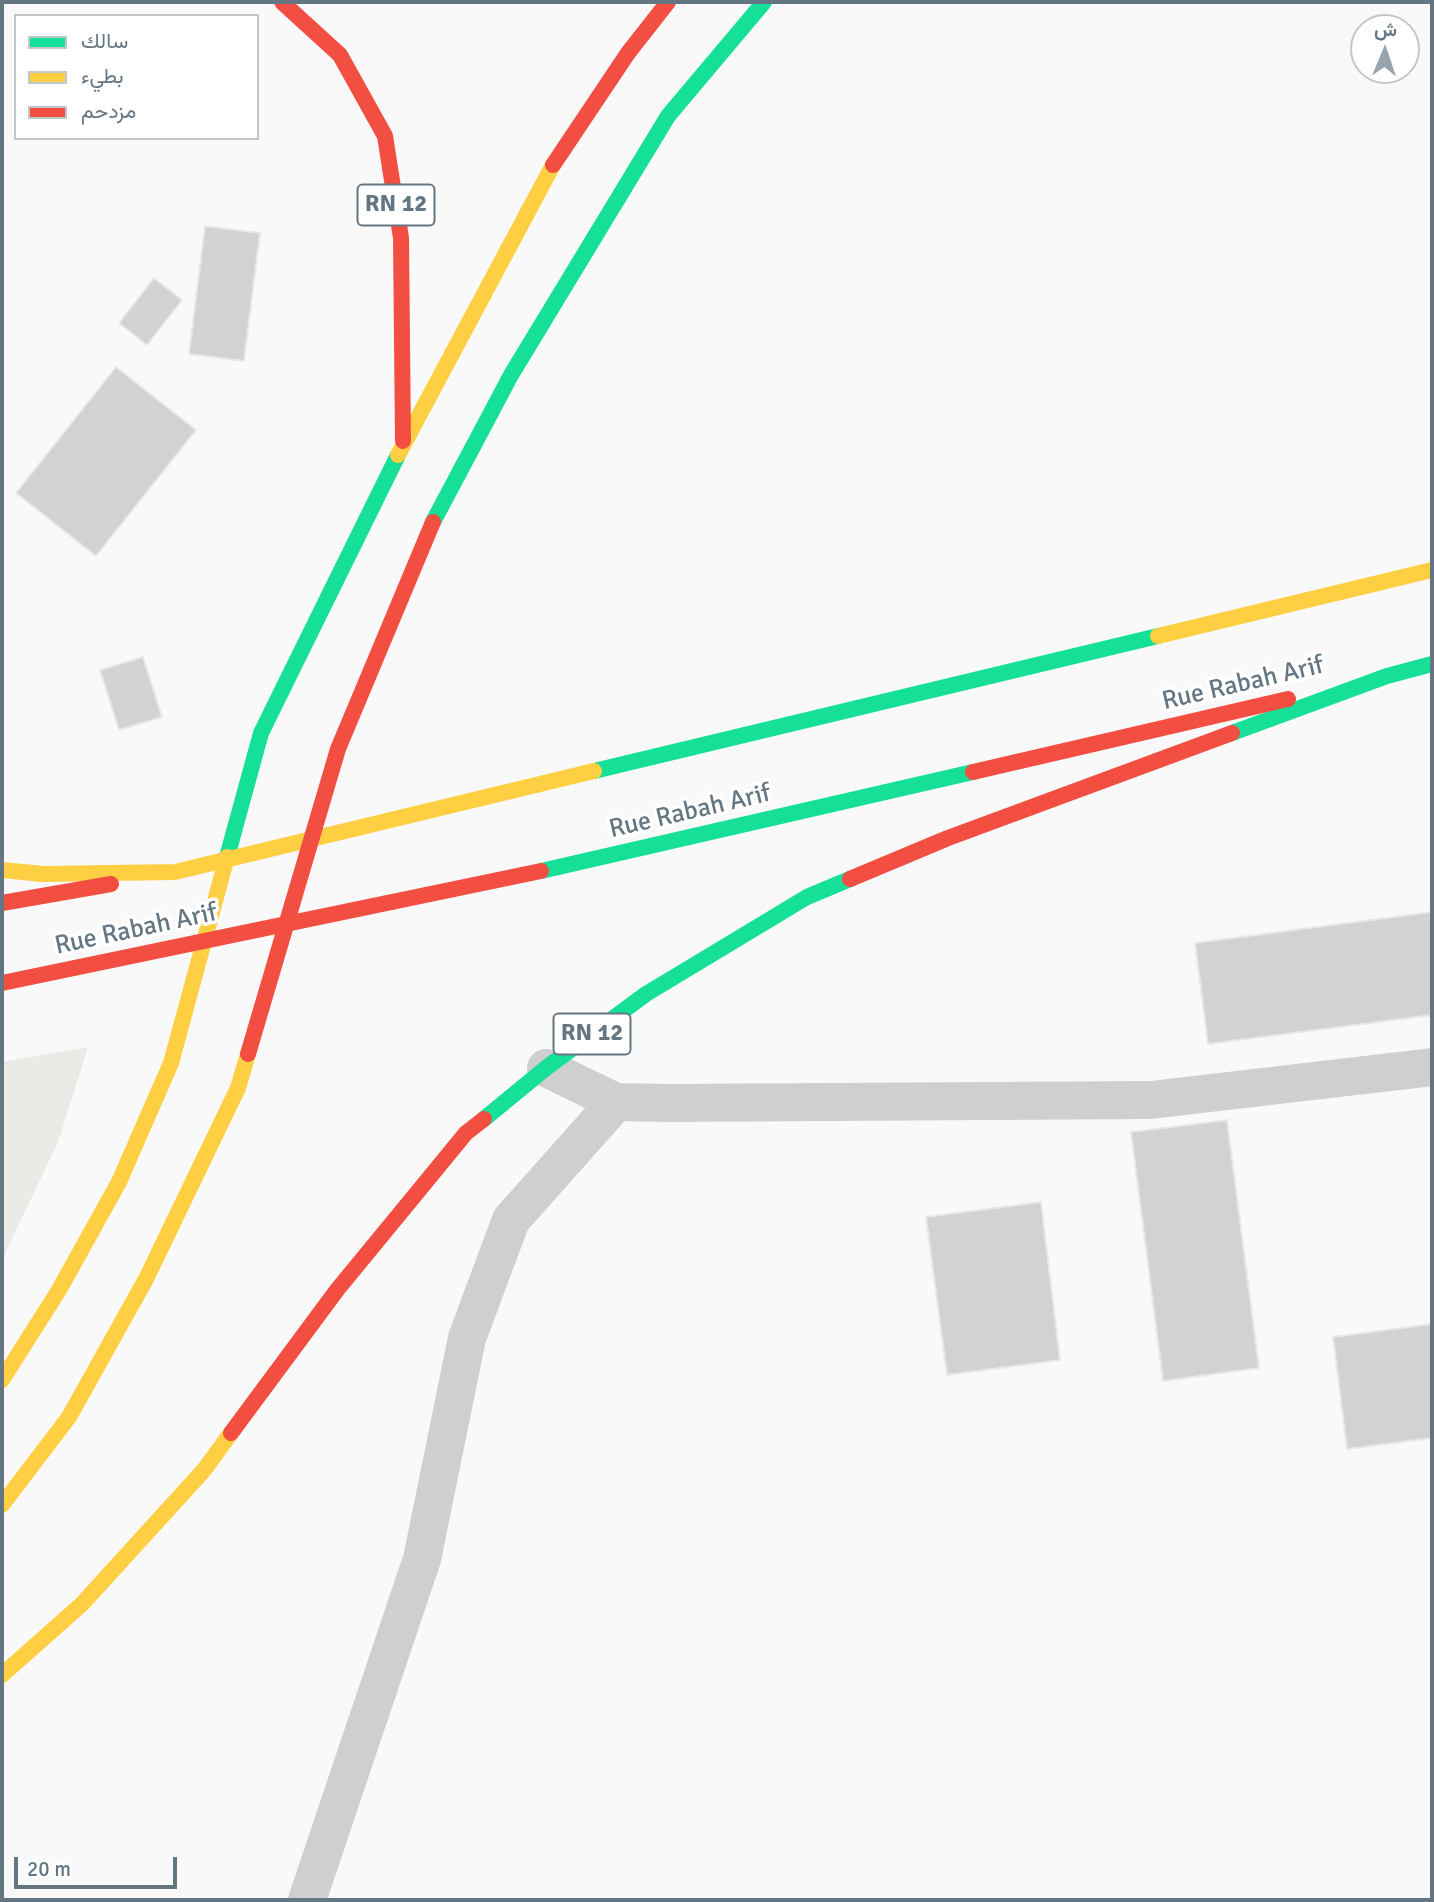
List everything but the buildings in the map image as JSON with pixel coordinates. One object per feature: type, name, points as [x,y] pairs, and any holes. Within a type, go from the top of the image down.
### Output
[{"type":"main road","name":"RN 12","points":[[282,2],[341,55],[385,136],[401,239],[403,446]]},
{"type":"main road","points":[[2,1380],[59,1290],[119,1182],[171,1063],[261,733],[403,446],[555,161],[628,53],[668,2]]},
{"type":"main road","points":[[2,1505],[69,1417],[146,1279],[238,1088],[338,749],[426,535],[511,376],[668,116],[764,2]]},
{"type":"main road","points":[[2,870],[43,874],[175,872],[1432,570]]},
{"type":"main road","name":"RN 12","points":[[2,1675],[82,1604],[204,1470],[337,1290],[467,1133],[545,1068],[646,994],[807,897],[948,838],[1387,676],[1432,664]]},
{"type":"main road","name":"Rue Rabah Arif","points":[[2,983],[601,858],[1387,676]]},
{"type":"main road","name":"Rue Rabah Arif","points":[[2,904],[175,872]]},
{"type":"street","points":[[545,1068],[616,1102],[683,1103],[1151,1100],[1432,1067]]},
{"type":"street","points":[[307,1900],[422,1559],[467,1338],[511,1220],[616,1102]]},
{"type":"shaded area","points":[[88,1047],[58,1142],[2,1260],[2,1062]]},
{"type":"traffic: fast","points":[[433,522],[511,375],[668,116],[764,2]]},
{"type":"traffic: fast","points":[[227,857],[261,733],[398,455]]},
{"type":"traffic: fast","points":[[594,771],[1158,636]]},
{"type":"traffic: fast","points":[[1232,733],[1387,676],[1432,664]]},
{"type":"traffic: fast","points":[[541,871],[973,772]]},
{"type":"traffic: fast","points":[[484,1119],[546,1068],[646,994],[807,897],[850,879]]},
{"type":"traffic: slow","points":[[398,455],[553,165]]},
{"type":"traffic: slow","points":[[1158,636],[1432,570]]},
{"type":"traffic: slow","points":[[2,870],[43,874],[175,872],[594,771]]},
{"type":"traffic: slow","points":[[2,1380],[59,1290],[119,1182],[171,1063],[227,857]]},
{"type":"traffic: slow","points":[[2,1505],[69,1417],[146,1279],[238,1088],[248,1054]]},
{"type":"traffic: slow","points":[[2,1675],[82,1604],[204,1470],[231,1433]]},
{"type":"traffic: jam","points":[[282,2],[340,55],[385,136],[401,238],[403,441]]},
{"type":"traffic: jam","points":[[553,165],[628,53],[668,2]]},
{"type":"traffic: jam","points":[[248,1054],[338,749],[433,522]]},
{"type":"traffic: jam","points":[[973,772],[1288,699]]},
{"type":"traffic: jam","points":[[850,879],[948,838],[1232,733]]},
{"type":"traffic: jam","points":[[2,983],[541,871]]},
{"type":"traffic: jam","points":[[2,903],[111,884]]},
{"type":"traffic: jam","points":[[231,1433],[337,1290],[466,1133],[484,1119]]}]
